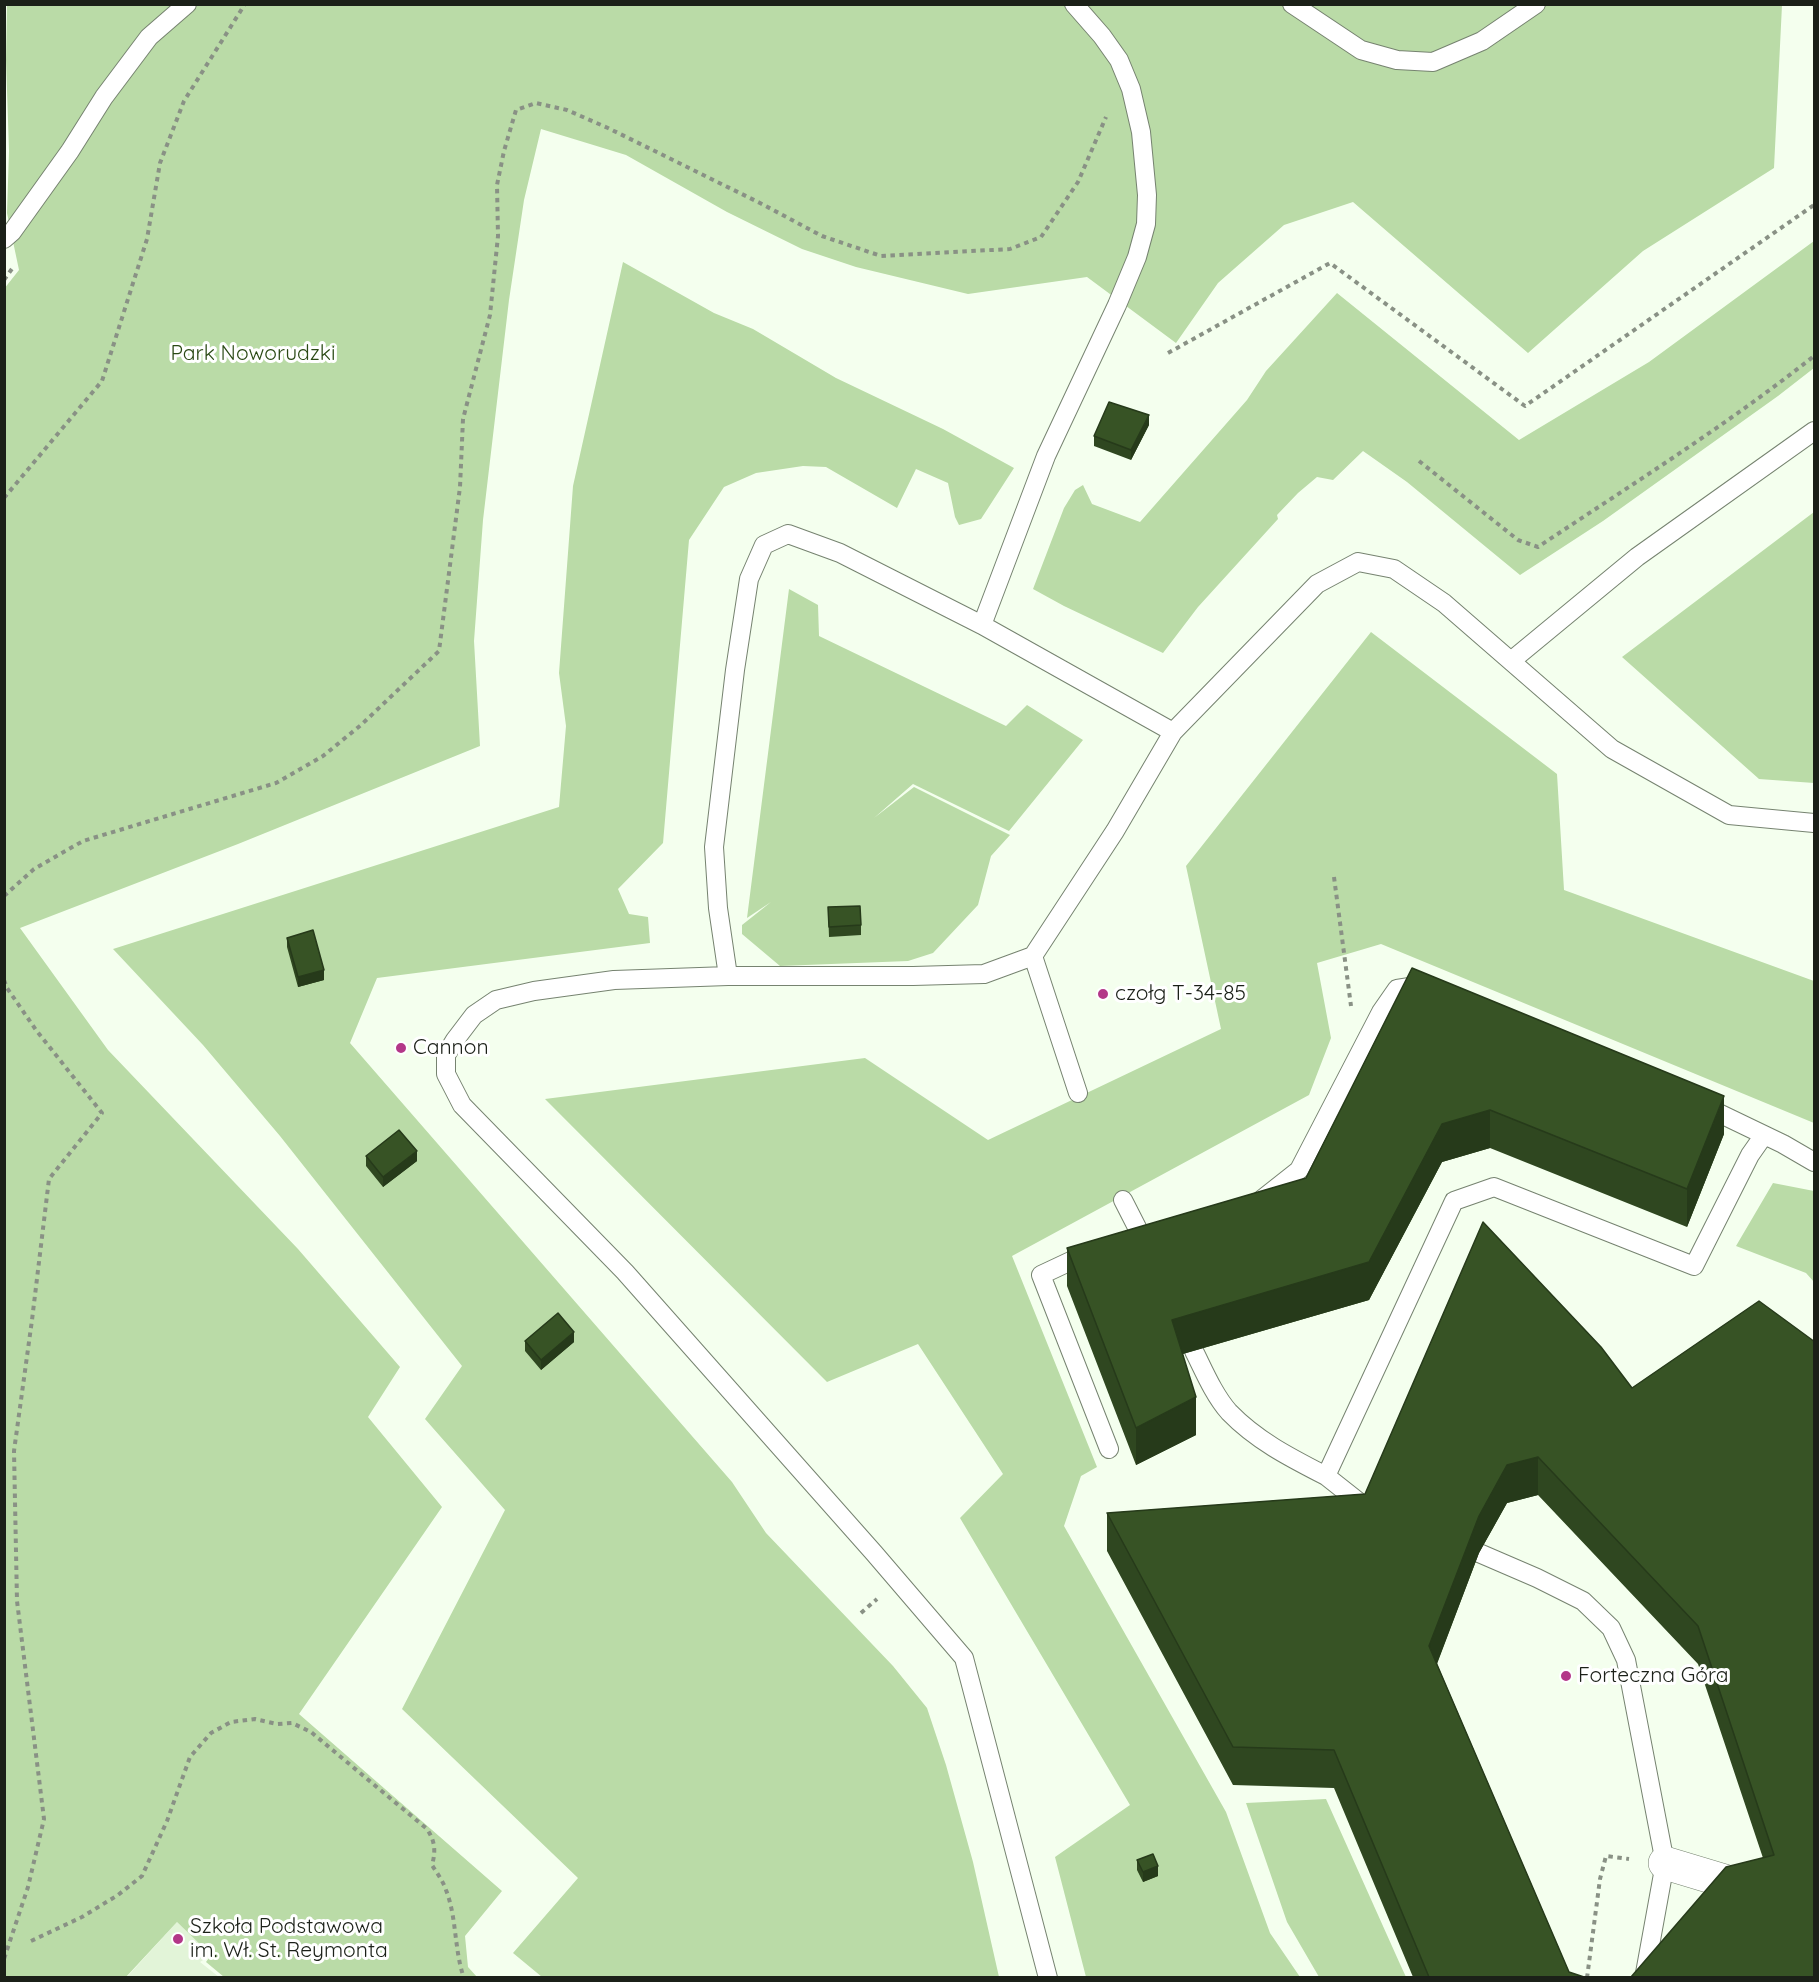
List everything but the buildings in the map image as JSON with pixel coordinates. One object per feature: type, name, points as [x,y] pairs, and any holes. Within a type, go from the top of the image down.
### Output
[{"type":"street","points":[[1665,1863],[1761,1892],[1763,1896]]},
{"type":"lane","points":[[4,239],[12,232],[70,151],[104,97],[149,37],[187,4]]},
{"type":"lane","points":[[982,625],[1046,456],[1117,305],[1137,257],[1146,224],[1147,195],[1141,132],[1131,89],[1119,60],[1074,4]]},
{"type":"lane","points":[[1292,4],[1361,50],[1397,60],[1433,62],[1482,41],[1536,4]]},
{"type":"lane","points":[[1511,661],[1637,557],[1815,432]]},
{"type":"lane","points":[[728,976],[718,908],[714,847],[735,670],[749,579],[765,545],[788,534],[840,553],[982,625],[1173,732]]},
{"type":"lane","points":[[1048,1977],[964,1658],[867,1544],[625,1272],[462,1105],[446,1074],[446,1055],[455,1040],[474,1015],[496,1000],[534,991],[614,980],[728,976],[984,974],[1033,956],[1115,831],[1173,732],[1317,584],[1358,562],[1394,569],[1444,603],[1612,749],[1730,815],[1815,824]]},
{"type":"lane","points":[[1033,956],[1078,1093]]},
{"type":"lane","points":[[1245,1214],[1299,1170],[1381,1012],[1397,989],[1416,986],[1445,996]]},
{"type":"lane","points":[[1685,1098],[1815,1162]]},
{"type":"lane","points":[[1326,1476],[1454,1201],[1494,1186],[1694,1266],[1750,1155],[1764,1135]]},
{"type":"lane","points":[[1123,1200],[1133,1232],[1154,1262]]},
{"type":"lane","points":[[1133,1232],[1159,1234]]},
{"type":"lane","points":[[1106,1245],[1041,1275],[1109,1449]]},
{"type":"lane","points":[[1194,1351],[1228,1410],[1260,1440],[1326,1476],[1373,1514]]},
{"type":"lane","points":[[1479,1553],[1583,1601],[1611,1628],[1626,1660],[1665,1863],[1645,1973]]},
{"type":"path","points":[[4,498],[102,381],[147,239],[159,163],[184,101],[245,4]]},
{"type":"path","points":[[4,896],[34,869],[83,841],[276,783],[323,756],[361,725],[439,651],[460,488],[463,419],[490,315],[498,237],[497,185],[516,110],[536,104],[567,110],[760,203],[822,236],[881,256],[1010,249],[1041,237],[1078,182],[1108,112],[1131,89]]},
{"type":"path","points":[[1168,353],[1330,263],[1525,406],[1815,205]]},
{"type":"path","points":[[1419,461],[1518,540],[1538,547],[1701,438],[1815,356]]},
{"type":"path","points":[[1334,877],[1357,1057]]},
{"type":"path","points":[[4,980],[36,1030],[102,1113],[49,1179],[14,1451],[17,1601],[44,1819],[28,1887],[4,1959]]},
{"type":"path","points":[[31,1941],[82,1917],[118,1895],[142,1876],[167,1821],[190,1757],[211,1732],[231,1722],[255,1719],[277,1724],[292,1723],[311,1732],[427,1829],[433,1838],[435,1854],[432,1865],[446,1890],[455,1927],[460,1968],[464,1977]]},
{"type":"path","points":[[1587,1977],[1600,1879],[1606,1856]]},
{"type":"shaded area","name":"Szkoła Podstawowa im. Wł. St. Reymonta","points":[[177,1922],[211,1955],[200,1962],[219,1977],[126,1978]]},
{"type":"green space","name":"Park Noworudzki","points":[[7,5],[1782,5],[1774,168],[1643,251],[1528,353],[1353,202],[1284,225],[1218,283],[1176,343],[1087,277],[968,294],[856,267],[802,249],[727,212],[626,155],[541,129],[524,200],[509,300],[483,520],[474,641],[480,746],[238,844],[20,928],[108,1050],[298,1249],[400,1367],[368,1417],[442,1507],[299,1714],[502,1891],[465,1936],[468,1967],[477,1977],[224,1977],[206,1962],[211,1955],[177,1922],[126,1977],[5,1977],[4,289],[19,270],[7,213],[9,151]]},
{"type":"green space","points":[[1814,241],[1814,368],[1603,521],[1520,575],[1407,482],[1363,451],[1333,480],[1317,477],[1298,493],[1277,515],[1278,519],[1198,607],[1163,653],[1033,589],[1064,508],[1075,490],[1083,485],[1092,504],[1140,522],[1247,400],[1266,371],[1337,293],[1519,440],[1649,362]]},
{"type":"green space","points":[[623,262],[714,313],[753,329],[836,378],[943,429],[1014,468],[981,519],[959,525],[955,517],[948,483],[916,469],[897,508],[826,467],[803,466],[756,473],[724,487],[689,540],[663,843],[618,889],[629,914],[648,917],[650,943],[377,978],[350,1043],[732,1482],[766,1533],[893,1666],[927,1708],[946,1765],[973,1862],[999,1977],[542,1977],[513,1953],[578,1878],[402,1709],[505,1510],[425,1419],[462,1366],[280,1136],[203,1045],[113,949],[559,807],[566,726],[559,673],[573,486]]},
{"type":"green space","points":[[1814,512],[1814,783],[1759,779],[1622,657]]},
{"type":"green space","points":[[789,589],[818,605],[819,636],[1006,726],[1027,705],[1083,740],[1009,831],[913,784],[874,818],[914,787],[1010,835],[991,856],[978,905],[933,953],[908,961],[780,966],[742,934],[742,925],[771,902],[747,918]]},
{"type":"green space","points":[[1371,632],[1557,774],[1564,890],[1814,981],[1814,1123],[1381,944],[1317,963],[1331,1038],[1309,1095],[1012,1256],[1097,1467],[1081,1476],[1064,1526],[1226,1812],[1270,1933],[1300,1977],[1086,1977],[1055,1857],[1130,1805],[960,1518],[1003,1474],[918,1344],[827,1382],[545,1099],[865,1058],[988,1140],[1221,1029],[1186,866]]},
{"type":"green space","points":[[1773,1183],[1814,1191],[1814,1282],[1806,1273],[1736,1246]]},
{"type":"green space","points":[[1326,1799],[1406,1977],[1319,1977],[1287,1922],[1246,1803]]},
{"type":"place","name":"czołg T-34-85","points":[[1103,994]]},
{"type":"place","name":"Cannon","points":[[401,1048]]},
{"type":"place","name":"Forteczna Góra","points":[[1566,1676]]},
{"type":"place","name":"Szkoła Podstawowa im. Wł. St. Reymonta","points":[[178,1939]]}]
